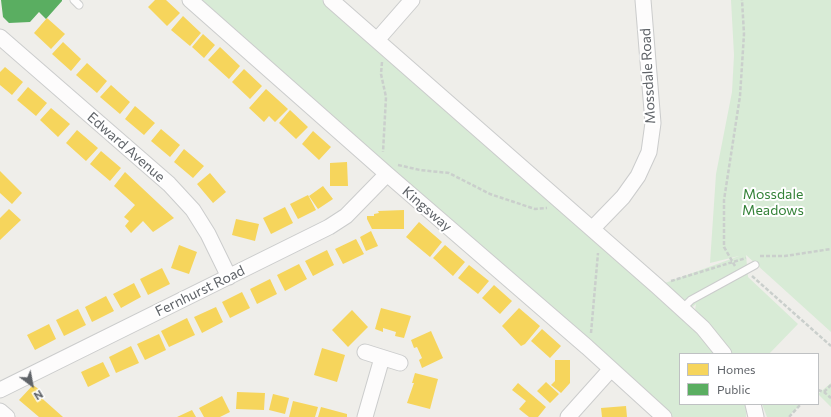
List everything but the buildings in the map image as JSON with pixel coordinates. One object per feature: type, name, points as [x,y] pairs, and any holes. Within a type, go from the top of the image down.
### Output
[{"type":"street","name":"Kingsway","points":[[190,0],[383,167],[664,417]]},
{"type":"street","points":[[331,0],[561,200],[657,286],[703,328],[723,353]]},
{"type":"street","points":[[382,45],[412,0]]},
{"type":"street","name":"Mossdale Road","points":[[592,229],[623,197],[638,176],[649,152],[653,123],[644,0]]},
{"type":"street","name":"Edward Avenue","points":[[0,37],[168,184],[193,210],[208,234],[229,277]]},
{"type":"street","name":"Fernhurst Road","points":[[0,390],[329,227],[346,216],[383,167]]},
{"type":"street","points":[[365,352],[400,363]]},
{"type":"street","points":[[365,417],[382,358]]},
{"type":"street","points":[[568,417],[611,369]]},
{"type":"street","points":[[753,405],[756,417]]},
{"type":"street","points":[[0,411],[7,417]]},
{"type":"lane","points":[[682,309],[691,300],[745,269],[755,265]]},
{"type":"path","points":[[742,0],[744,34],[740,96],[724,200],[724,247],[732,263],[738,269],[745,269],[831,346]]},
{"type":"path","points":[[382,45],[383,53],[381,74],[386,97],[383,167],[449,173],[490,194],[535,209],[555,206],[561,200]]},
{"type":"path","points":[[587,347],[593,314],[598,250],[606,241]]},
{"type":"path","points":[[758,256],[768,258],[831,249]]},
{"type":"path","points":[[657,286],[732,263],[752,255]]},
{"type":"path","points":[[824,392],[831,385]]},
{"type":"path","points":[[819,390],[824,392],[831,398]]},
{"type":"path","points":[[789,417],[800,405]]},
{"type":"green space","points":[[198,0],[322,0],[698,332],[714,353],[679,353],[679,405],[747,405],[746,417],[673,417]]},
{"type":"green space","name":"Mossdale Meadows","points":[[731,0],[831,0],[831,332],[746,255],[748,277],[798,324],[770,353],[724,353],[694,317],[696,304],[685,313],[657,286],[739,256],[710,263],[716,174],[732,92],[734,55]]},
{"type":"green space","points":[[831,383],[831,407],[819,395],[819,393]]},
{"type":"green space","points":[[762,405],[800,405],[788,417],[767,417]]}]
